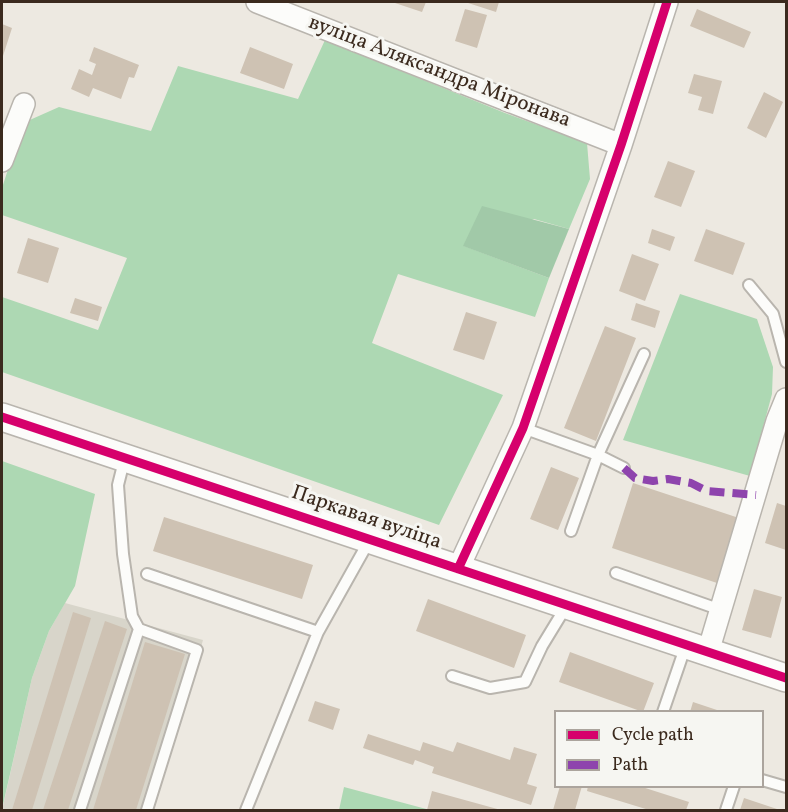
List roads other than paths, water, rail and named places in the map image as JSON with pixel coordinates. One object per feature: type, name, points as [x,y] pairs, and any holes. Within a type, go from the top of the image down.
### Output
[{"type":"street","name":"вуліца Аляксандра Міронава","points":[[257,2],[621,144]]},
{"type":"street","points":[[458,569],[523,428],[621,144],[667,2]]},
{"type":"street","points":[[2,161],[24,104]]},
{"type":"street","points":[[697,648],[721,610],[777,422],[786,399]]},
{"type":"street","name":"Паркавая вуліца","points":[[2,417],[786,678]]},
{"type":"lane","points":[[749,285],[773,314],[786,362]]},
{"type":"lane","points":[[571,531],[598,456],[644,354]]},
{"type":"lane","points":[[523,428],[624,468]]},
{"type":"lane","points":[[125,457],[118,485],[123,554],[132,616],[139,629],[197,650],[147,810]]},
{"type":"lane","points":[[246,810],[318,632],[370,539]]},
{"type":"lane","points":[[616,573],[721,610]]},
{"type":"lane","points":[[147,574],[318,632]]},
{"type":"lane","points":[[452,676],[490,688],[525,682],[542,646],[567,605]]},
{"type":"lane","points":[[80,810],[139,629]]},
{"type":"lane","points":[[664,710],[697,648]]},
{"type":"lane","points":[[764,781],[786,787]]},
{"type":"lane","points":[[726,810],[733,788]]}]
